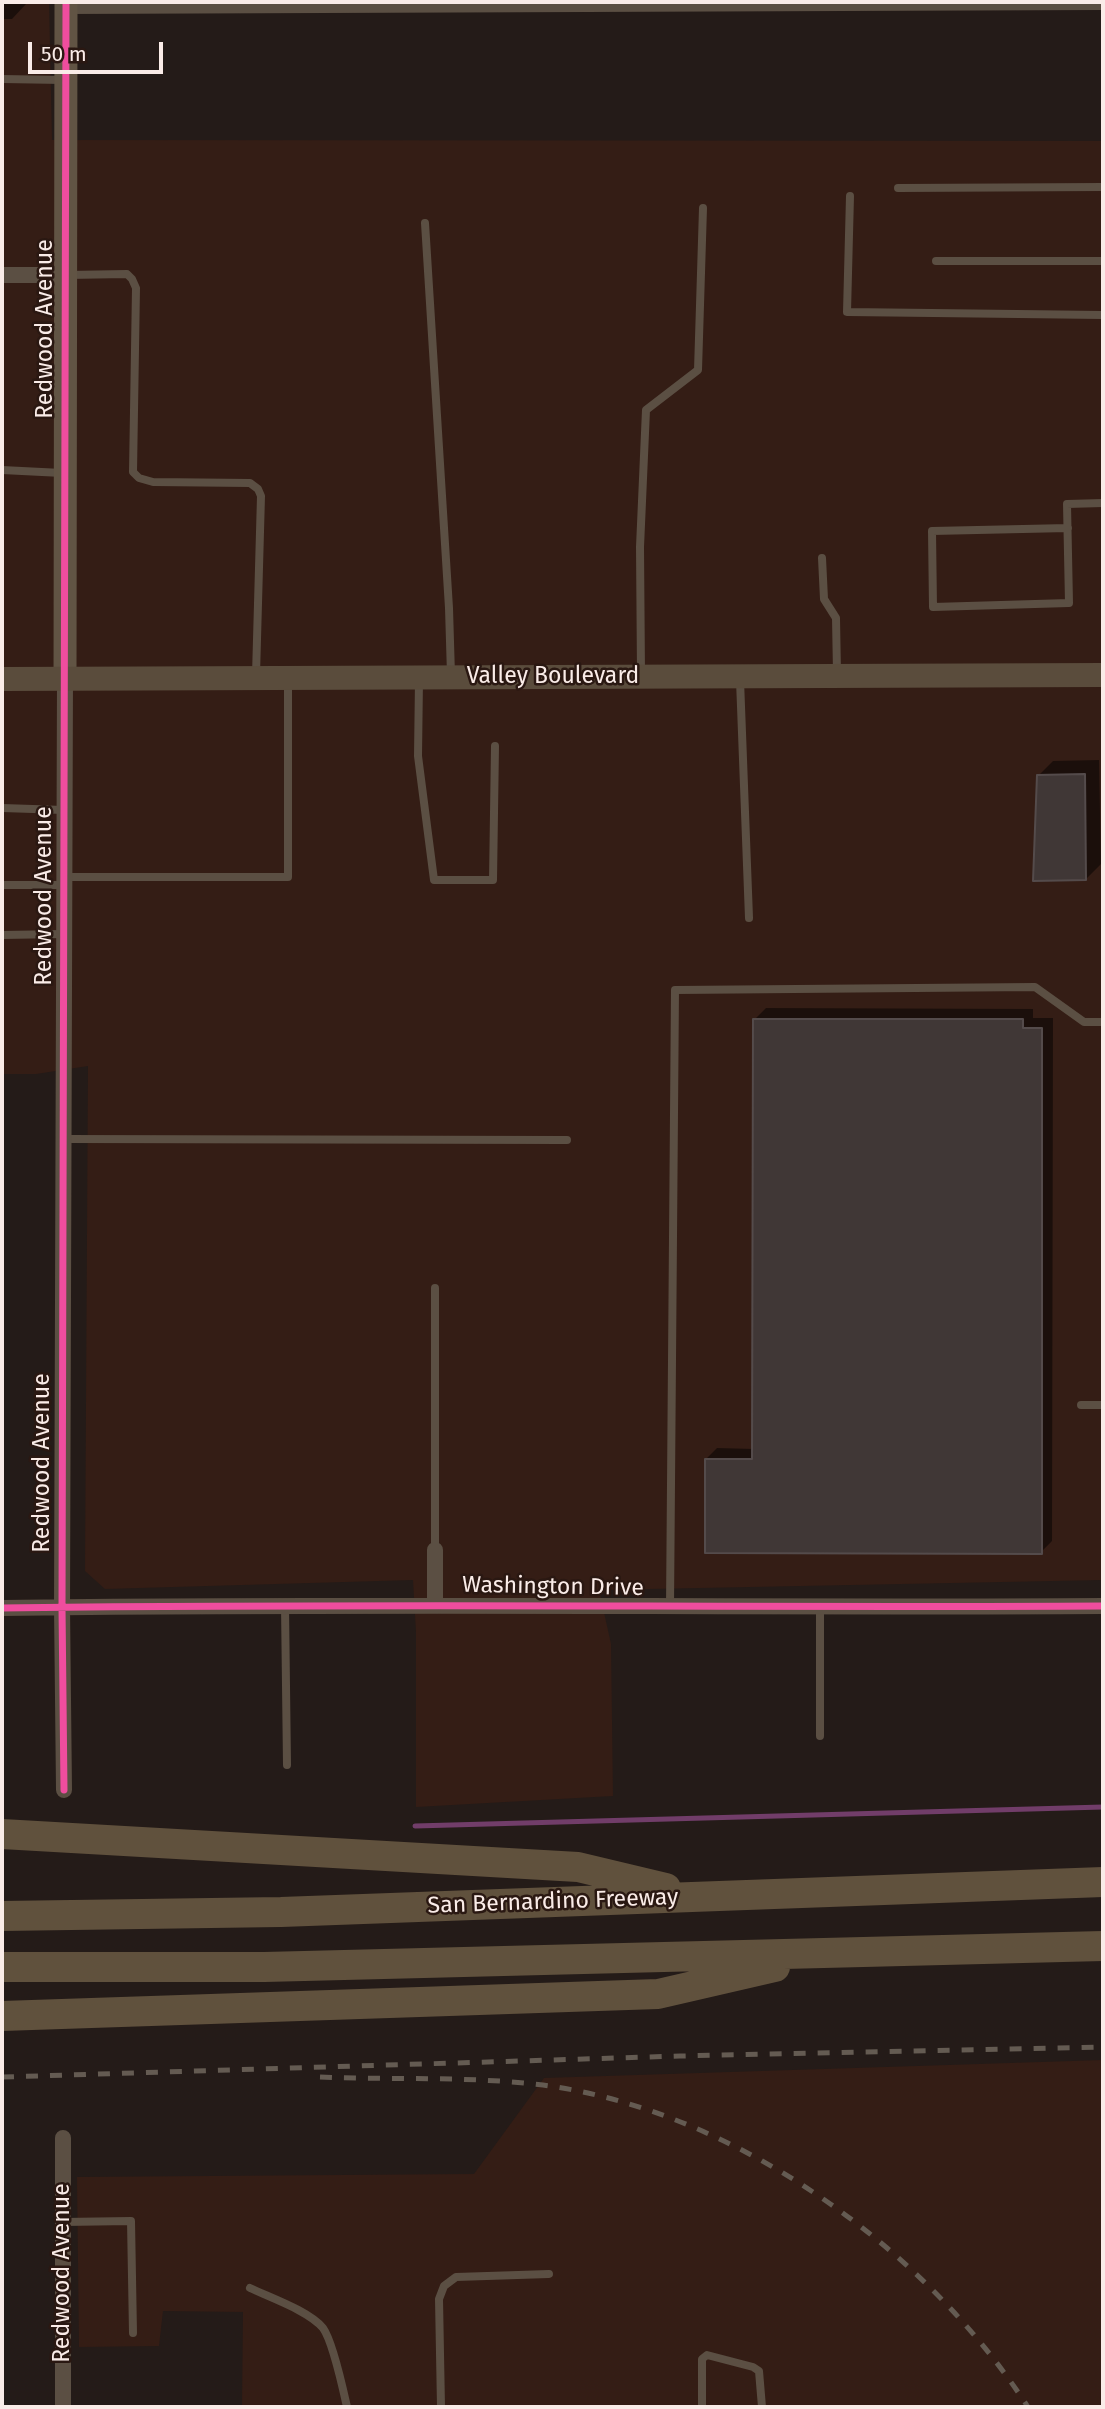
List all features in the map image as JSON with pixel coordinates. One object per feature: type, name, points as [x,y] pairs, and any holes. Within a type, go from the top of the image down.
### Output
[{"type":"highway","points":[[2,1834],[578,1867],[704,1897]]},
{"type":"highway","name":"San Bernardino Freeway","points":[[2,1916],[294,1912],[1103,1882]]},
{"type":"highway","points":[[2,1967],[264,1968],[1103,1947]]},
{"type":"highway","points":[[2,2016],[658,1994],[836,1953]]},
{"type":"main road","name":"Valley Boulevard","points":[[2,679],[1103,675]]},
{"type":"street","points":[[66,4],[1103,2]]},
{"type":"street","name":"Redwood Avenue","points":[[64,1790],[62,1607],[66,4]]},
{"type":"street","points":[[2,275],[65,275]]},
{"type":"street","points":[[435,1550],[435,1604]]},
{"type":"street","name":"Washington Drive","points":[[2,1608],[435,1604],[670,1608],[1103,1606]]},
{"type":"street","name":"Redwood Avenue","points":[[62,2407],[63,2138]]},
{"type":"lane","points":[[2,79],[66,80]]},
{"type":"lane","points":[[898,188],[1103,187]]},
{"type":"lane","points":[[850,196],[847,312],[1103,314]]},
{"type":"lane","points":[[641,677],[640,547],[646,410],[698,370],[703,208]]},
{"type":"lane","points":[[425,223],[451,678]]},
{"type":"lane","points":[[936,261],[1103,261]]},
{"type":"lane","points":[[65,275],[127,274],[136,288],[133,472],[139,478],[153,482],[250,483],[258,489],[261,496],[256,678]]},
{"type":"lane","points":[[2,470],[65,473]]},
{"type":"lane","points":[[1068,528],[932,531],[933,607],[1069,603],[1068,528],[1067,504],[1103,503]]},
{"type":"lane","points":[[822,558],[824,599],[836,618],[837,676]]},
{"type":"lane","points":[[740,677],[749,918]]},
{"type":"lane","points":[[2,885],[64,881],[288,877],[288,678]]},
{"type":"lane","points":[[419,678],[418,756],[434,880],[493,880],[495,746]]},
{"type":"lane","points":[[2,808],[64,810]]},
{"type":"lane","points":[[2,935],[64,934]]},
{"type":"lane","points":[[670,1608],[675,990],[1035,987],[1084,1022],[1103,1022]]},
{"type":"lane","points":[[63,1139],[568,1140]]},
{"type":"lane","points":[[435,1288],[435,1550]]},
{"type":"lane","points":[[1081,1405],[1103,1405]]},
{"type":"lane","points":[[285,1606],[287,1765]]},
{"type":"lane","points":[[820,1608],[820,1736]]},
{"type":"lane","points":[[63,2222],[131,2221],[133,2333]]},
{"type":"lane","points":[[441,2407],[439,2299],[444,2286],[456,2277],[549,2274]]},
{"type":"lane","points":[[250,2288],[305,2315],[323,2329],[337,2366],[347,2407]]},
{"type":"lane","points":[[702,2407],[702,2359],[706,2355],[759,2371],[762,2407]]},
{"type":"shaded area","points":[[2,2],[49,2],[52,140],[1103,141],[1103,1580],[599,1590],[611,1644],[613,1796],[416,1807],[416,1632],[413,1580],[105,1589],[85,1571],[88,1066],[36,1074],[2,1074]]},
{"type":"shaded area","points":[[1103,2060],[1103,2407],[242,2407],[243,2312],[163,2311],[159,2346],[79,2347],[77,2177],[474,2174],[544,2078]]},
{"type":"building","points":[[1085,774],[1086,880],[1033,881],[1037,775]]},
{"type":"building","points":[[753,1019],[1023,1019],[1023,1028],[1042,1028],[1042,1554],[705,1553],[705,1459],[752,1459]]},
{"type":"waterway","points":[[415,1826],[1103,1807]]},
{"type":"railway","points":[[2,2077],[680,2056],[1103,2047]]},
{"type":"railway","points":[[320,2077],[460,2079],[543,2085],[615,2100],[685,2124],[753,2156],[818,2196],[879,2242],[935,2293],[985,2348],[1028,2407]]},
{"type":"cycle path","points":[[64,1790],[62,1607],[66,2]]},
{"type":"cycle path","points":[[2,1608],[1103,1606]]}]
